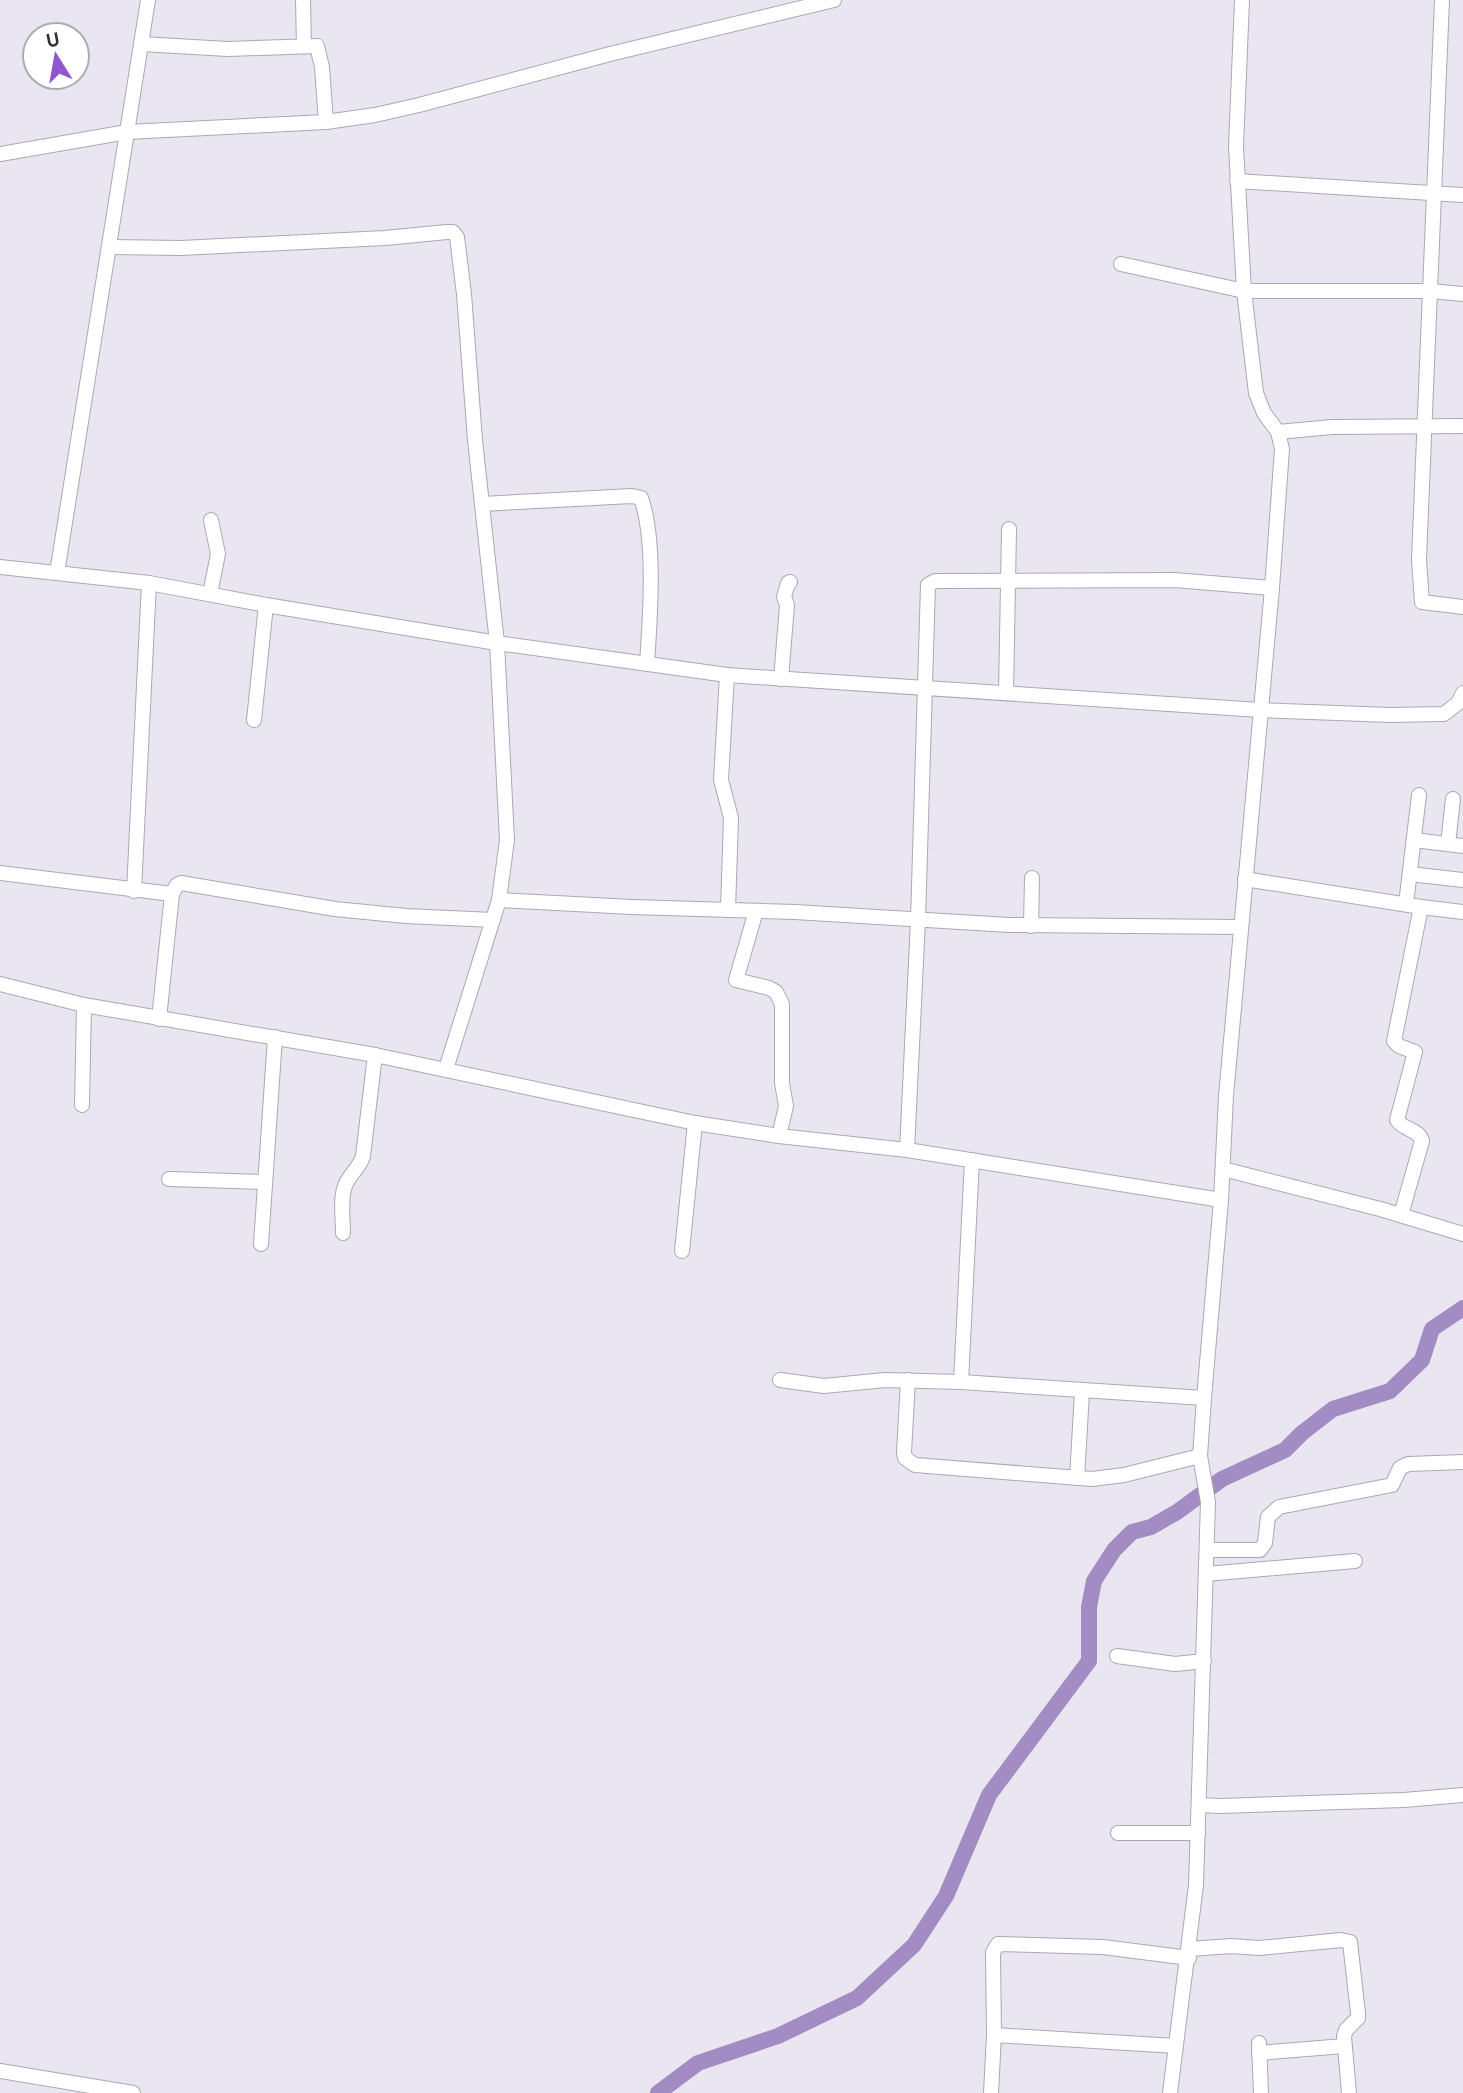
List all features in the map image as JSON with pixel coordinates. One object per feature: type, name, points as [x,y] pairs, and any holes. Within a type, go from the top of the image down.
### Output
[{"type":"street","points":[[57,573],[148,0]]},
{"type":"street","points":[[303,0],[304,46]]},
{"type":"street","points":[[0,154],[127,132],[326,122],[419,106],[610,54],[834,0]]},
{"type":"street","points":[[1170,2093],[1196,1885],[1208,1503],[1200,1456],[1221,1200],[1226,1096],[1282,449],[1278,432],[1264,413],[1256,393],[1244,291],[1236,165],[1242,0]]},
{"type":"street","points":[[1441,0],[1419,560],[1420,595],[1422,602],[1463,607]]},
{"type":"street","points":[[141,44],[228,49],[315,46],[319,48],[326,122]]},
{"type":"street","points":[[1237,181],[1463,195]]},
{"type":"street","points":[[110,247],[181,248],[453,232],[459,241],[497,643],[507,839],[494,920],[446,1069]]},
{"type":"street","points":[[1121,264],[1244,291],[1463,293]]},
{"type":"street","points":[[1278,432],[1332,427],[1463,426]]},
{"type":"street","points":[[482,504],[632,496],[641,498],[650,579],[647,664]]},
{"type":"street","points":[[209,594],[218,554],[211,520]]},
{"type":"street","points":[[1006,693],[1009,529]]},
{"type":"street","points":[[0,567],[149,583],[497,643],[727,675],[923,690],[1390,715],[1444,713],[1458,703],[1463,693]]},
{"type":"street","points":[[906,1150],[918,920],[928,585],[935,581],[1174,580],[1272,588]]},
{"type":"street","points":[[781,679],[787,605],[784,597],[790,582]]},
{"type":"street","points":[[134,891],[149,583]]},
{"type":"street","points":[[254,720],[266,605]]},
{"type":"street","points":[[727,675],[721,780],[731,818],[728,911]]},
{"type":"street","points":[[1401,1214],[1422,1141],[1419,1134],[1400,1125],[1397,1120],[1415,1052],[1399,1046],[1394,1041],[1414,906],[1410,874],[1419,795]]},
{"type":"street","points":[[1448,844],[1453,799]]},
{"type":"street","points":[[1414,840],[1463,846]]},
{"type":"street","points":[[0,873],[172,894]]},
{"type":"street","points":[[1410,874],[1463,880]]},
{"type":"street","points":[[1031,926],[1032,878]]},
{"type":"street","points":[[1245,879],[1463,912]]},
{"type":"street","points":[[159,1019],[172,894],[177,885],[187,884],[335,909],[494,920]]},
{"type":"street","points":[[499,900],[1031,926],[1241,928]]},
{"type":"street","points":[[756,911],[736,980],[769,988],[776,992],[782,1004],[782,1083],[786,1106],[779,1136]]},
{"type":"street","points":[[0,984],[84,1005],[446,1069],[695,1123],[779,1136],[906,1150],[1221,1200]]},
{"type":"street","points":[[82,1105],[84,1005]]},
{"type":"street","points":[[261,1244],[275,1037]]},
{"type":"street","points":[[344,1233],[343,1191],[361,1164],[363,1156],[375,1055]]},
{"type":"street","points":[[682,1251],[695,1123]]},
{"type":"street","points":[[961,1382],[972,1160]]},
{"type":"street","points":[[1223,1169],[1401,1214],[1463,1234]]},
{"type":"street","points":[[169,1179],[265,1182]]},
{"type":"street","points":[[780,1380],[839,1386],[885,1380],[961,1382],[1204,1398]]},
{"type":"street","points":[[908,1380],[904,1451],[909,1463],[1077,1478],[1124,1475],[1200,1456]]},
{"type":"street","points":[[1077,1478],[1082,1392]]},
{"type":"street","points":[[1207,1550],[1260,1550],[1265,1544],[1268,1517],[1279,1507],[1392,1485],[1401,1468],[1408,1464],[1463,1462]]},
{"type":"street","points":[[1206,1574],[1354,1561]]},
{"type":"street","points":[[1116,1656],[1175,1664],[1204,1661]]},
{"type":"street","points":[[1199,1805],[1404,1800],[1463,1795]]},
{"type":"street","points":[[1118,1833],[1198,1833]]},
{"type":"street","points":[[991,2093],[994,2035],[993,1952],[998,1944],[1189,1953],[1231,1946],[1259,1948],[1341,1940],[1350,1942],[1358,2018],[1346,2030],[1344,2046],[1349,2093]]},
{"type":"street","points":[[994,2035],[1176,2046]]},
{"type":"street","points":[[1261,2093],[1259,2048],[1344,2046]]},
{"type":"street","points":[[0,2071],[133,2093]]},
{"type":"waterway","points":[[658,2093],[698,2063],[778,2036],[857,1998],[914,1945],[946,1896],[989,1795],[1089,1661],[1089,1607],[1094,1581],[1114,1550],[1132,1532],[1151,1527],[1177,1512],[1222,1479],[1285,1450],[1333,1409],[1390,1391],[1422,1360],[1432,1329],[1463,1308]]}]
